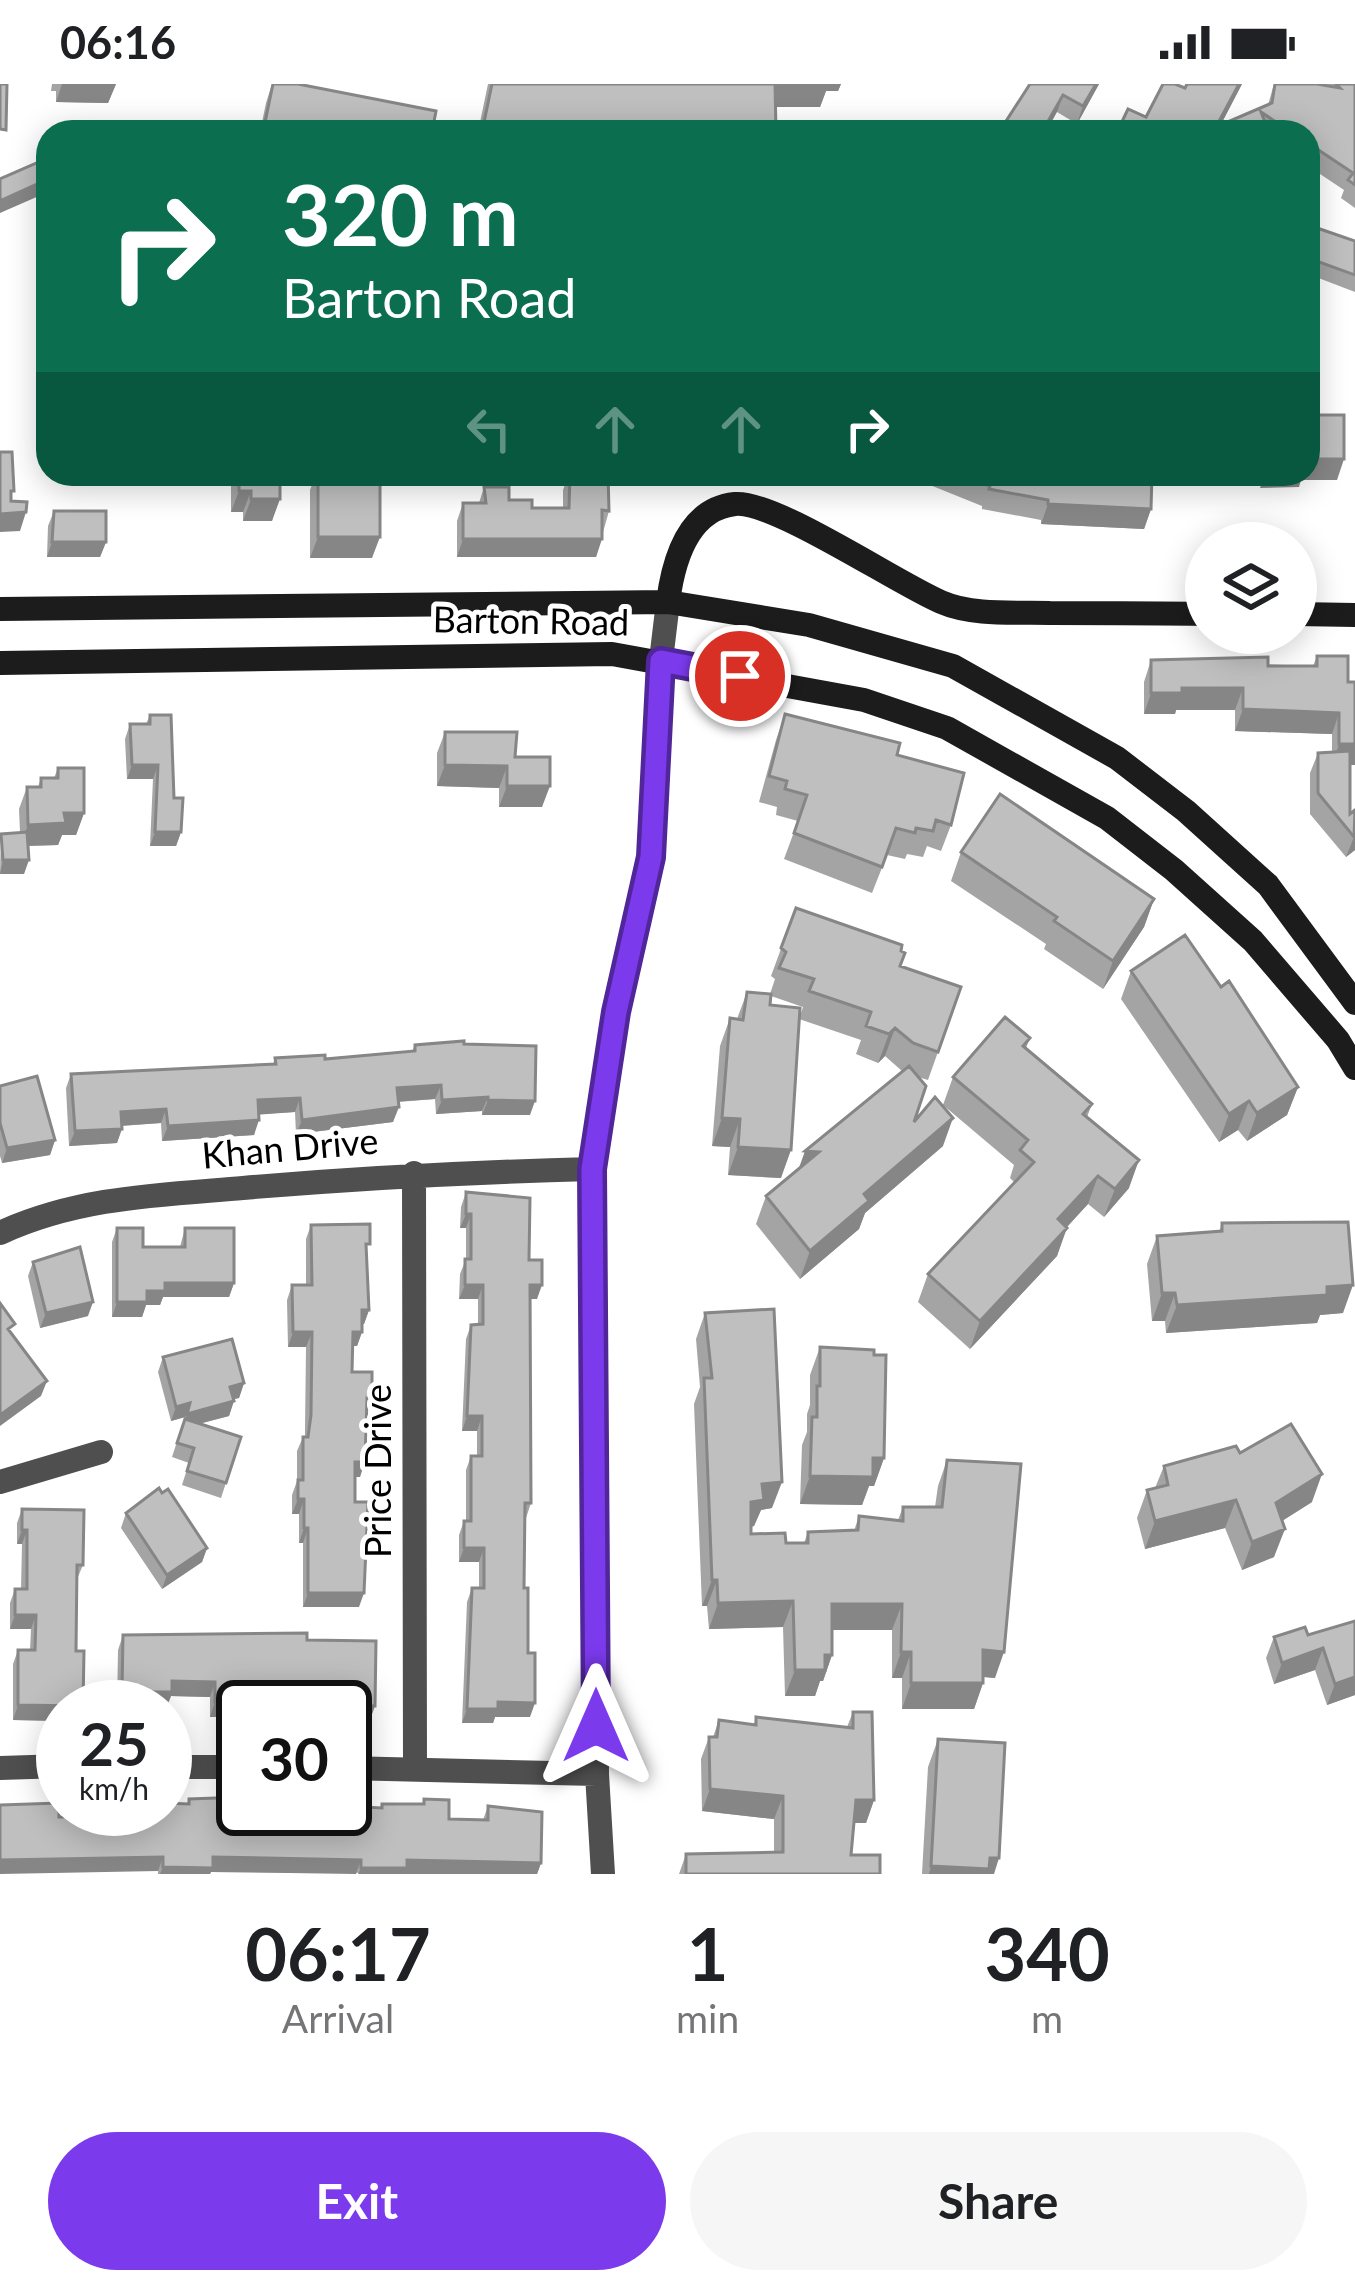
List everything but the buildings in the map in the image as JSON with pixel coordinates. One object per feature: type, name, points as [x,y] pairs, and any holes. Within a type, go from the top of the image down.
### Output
[{"type":"main road","points":[[668,602],[671,576],[686,535],[707,514],[735,504],[760,508],[943,603],[989,612],[1185,614]]},
{"type":"main road","name":"Barton Road","points":[[0,609],[668,602],[809,625],[953,666],[1118,758],[1186,811],[1268,885],[1355,1003]]},
{"type":"main road","points":[[1317,614],[1355,615]]},
{"type":"main road","name":"Barton Road","points":[[0,663],[612,653],[864,700],[947,728],[1107,818],[1253,941],[1338,1040],[1355,1068]]},
{"type":"street","points":[[603,1874],[597,1774],[592,1169],[616,1012],[651,857],[668,602]]},
{"type":"street","name":"Khan Drive","points":[[0,1233],[46,1212],[136,1197],[414,1173],[592,1169]]},
{"type":"street","name":"Price Drive","points":[[414,1173],[415,1769]]},
{"type":"street","points":[[0,1482],[101,1452]]},
{"type":"street","points":[[0,1768],[36,1767]]},
{"type":"street","points":[[372,1768],[597,1774]]},
{"type":"route","points":[[596,1726],[592,1169],[616,1012],[651,857],[661,661],[740,676]]}]
